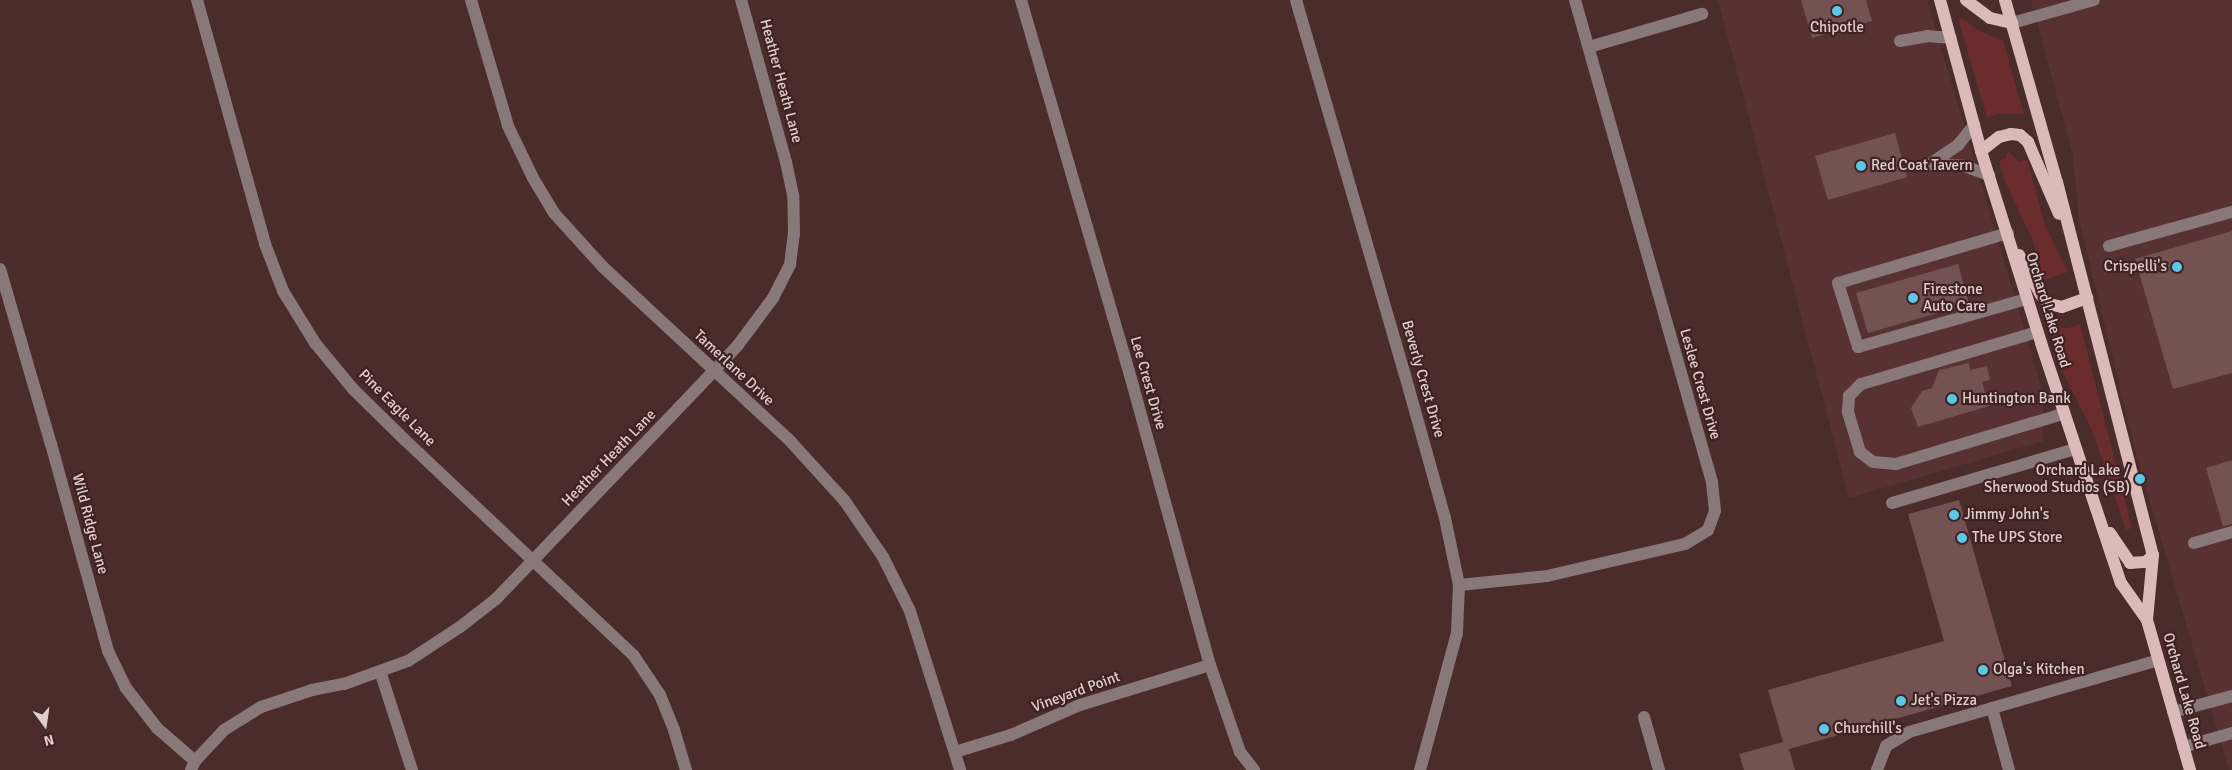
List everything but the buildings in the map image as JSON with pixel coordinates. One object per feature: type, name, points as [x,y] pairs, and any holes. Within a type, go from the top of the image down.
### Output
[{"type":"main road","name":"Orchard Lake Road","points":[[1940,0],[1981,151],[2037,332],[2121,583],[2147,620],[2190,770]]},
{"type":"main road","points":[[1966,0],[1990,18],[2012,23]]},
{"type":"main road","name":"Orchard Lake Road","points":[[2006,0],[2076,256],[2154,555],[2147,620]]},
{"type":"main road","points":[[1981,151],[1999,137],[2011,134],[2020,135],[2028,142],[2076,256]]},
{"type":"main road","points":[[2009,237],[2041,295],[2049,304],[2062,308],[2087,298]]},
{"type":"main road","points":[[2096,509],[2130,563],[2146,562],[2154,555]]},
{"type":"street","name":"Pine Eagle Lane","points":[[197,0],[265,244],[283,291],[315,343],[353,389],[634,656],[660,695],[674,730],[686,770]]},
{"type":"street","name":"Tamerlane Drive","points":[[471,0],[508,126],[533,178],[554,212],[603,267],[713,372],[791,442],[844,500],[883,558],[910,611],[960,770]]},
{"type":"street","name":"Heather Heath Lane","points":[[193,765],[224,730],[261,707],[408,661],[460,628],[496,599],[713,372],[738,344],[773,298],[790,265],[794,234],[793,195],[786,162],[741,0]]},
{"type":"street","name":"Lee Crest Drive","points":[[1021,0],[1133,386],[1210,665],[1240,752],[1254,770]]},
{"type":"street","name":"Beverly Crest Drive","points":[[1296,0],[1445,518],[1459,585],[1457,633],[1420,770]]},
{"type":"street","name":"Leslee Crest Drive","points":[[1459,585],[1547,576],[1685,544],[1708,530],[1715,511],[1712,482],[1614,144],[1575,0]]},
{"type":"street","points":[[2012,23],[2094,0]]},
{"type":"street","points":[[1589,47],[1702,14]]},
{"type":"street","points":[[1900,41],[1927,36],[1951,38]]},
{"type":"street","points":[[1974,125],[1958,145],[1930,164],[1964,166],[1989,175]]},
{"type":"street","points":[[2109,246],[2232,212]]},
{"type":"street","points":[[2009,237],[1838,283],[1858,347],[2027,299]]},
{"type":"street","name":"Wild Ridge Lane","points":[[0,269],[51,444],[108,652],[126,688],[157,728],[193,765]]},
{"type":"street","points":[[2037,332],[1862,384],[1849,396],[1848,412],[1860,452],[1873,462],[1896,464],[2064,414]]},
{"type":"street","points":[[1892,503],[2075,449]]},
{"type":"street","points":[[2194,543],[2232,532]]},
{"type":"street","points":[[1877,770],[1886,746],[1909,732],[2158,660]]},
{"type":"street","name":"Vineyard Point","points":[[954,752],[1011,734],[1080,705],[1210,665]]},
{"type":"street","points":[[380,671],[412,770]]},
{"type":"street","points":[[2173,712],[2232,696]]},
{"type":"street","points":[[1992,708],[2009,770]]},
{"type":"street","points":[[1644,717],[1659,770]]},
{"type":"street","points":[[2183,747],[2232,733]]},
{"type":"shaded area","points":[[1718,0],[1927,0],[2043,393],[2043,441],[1849,498]]},
{"type":"shaded area","points":[[2031,0],[2232,0],[2232,770],[2229,770],[2137,457],[2079,220],[2073,156]]},
{"type":"shaded area","points":[[1958,19],[1963,19],[1980,31],[2003,41],[2024,114],[1997,114],[1987,118]]},
{"type":"shaded area","points":[[2009,152],[2019,162],[2027,160],[2045,225],[2068,272],[2044,280],[2033,241],[2004,179],[1999,161],[2006,158],[2006,153]]},
{"type":"shaded area","points":[[2080,324],[2132,528],[2126,530],[2092,430],[2063,373],[2049,327],[2068,328]]},
{"type":"place","name":"Chipotle","points":[[1837,11]]},
{"type":"place","name":"Red Coat Tavern","points":[[1861,166]]},
{"type":"place","name":"Crispelli's","points":[[2177,267]]},
{"type":"place","name":"Firestone Auto Care","points":[[1913,298]]},
{"type":"place","name":"Huntington Bank","points":[[1952,399]]},
{"type":"place","name":"Orchard Lake / Sherwood Studios (SB)","points":[[2140,479]]},
{"type":"place","name":"Jimmy John's","points":[[1954,515]]},
{"type":"place","name":"The UPS Store","points":[[1962,538]]},
{"type":"place","name":"Olga's Kitchen","points":[[1983,670]]},
{"type":"place","name":"Jet's Pizza","points":[[1901,701]]},
{"type":"place","name":"Churchill's","points":[[1824,729]]}]
